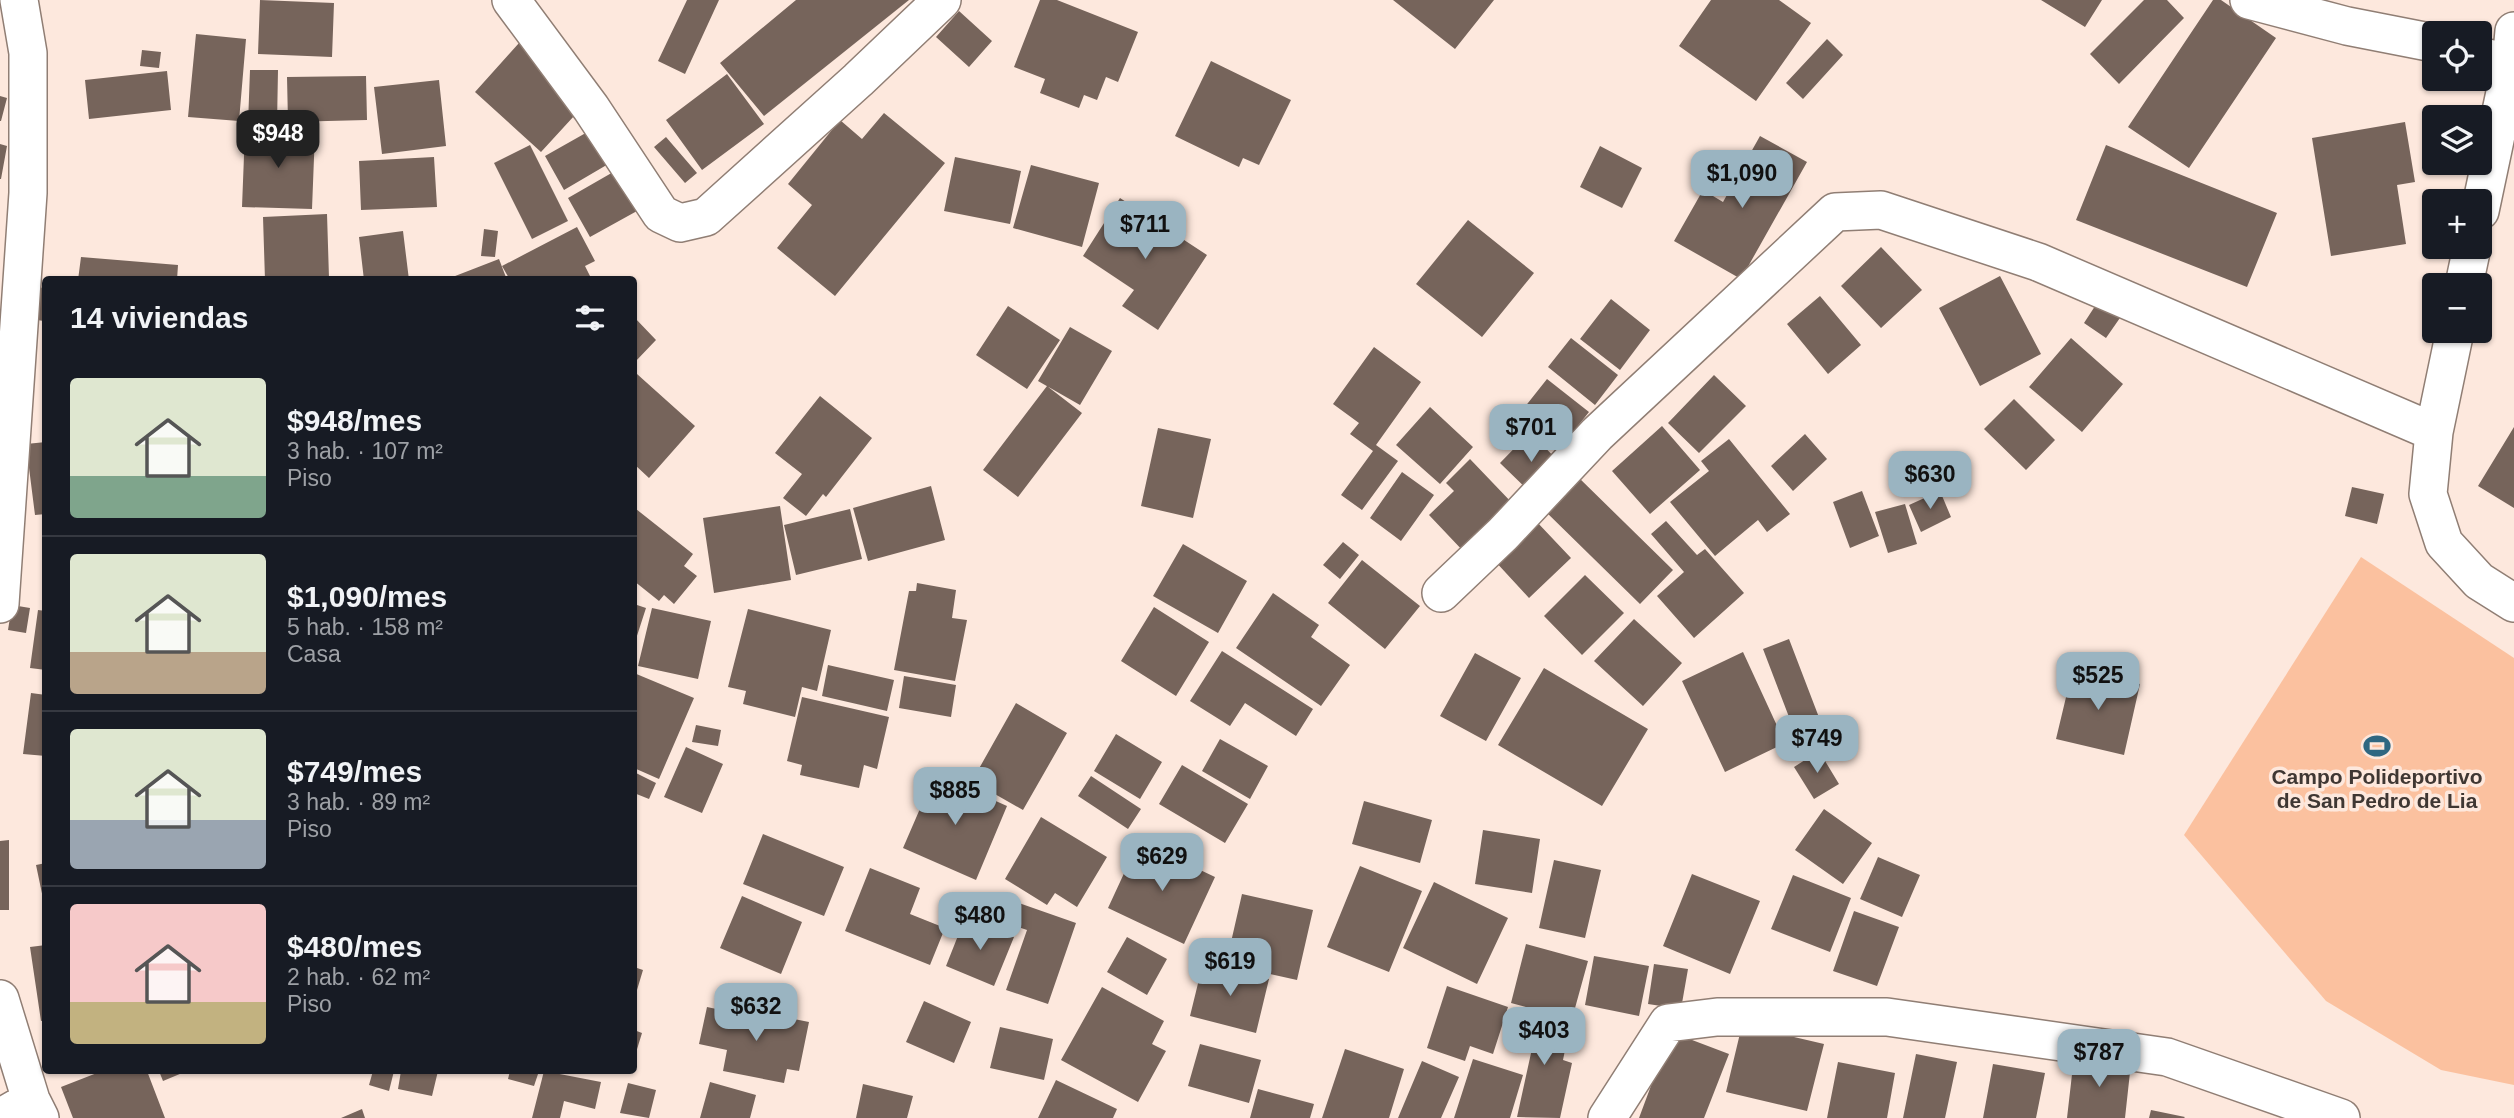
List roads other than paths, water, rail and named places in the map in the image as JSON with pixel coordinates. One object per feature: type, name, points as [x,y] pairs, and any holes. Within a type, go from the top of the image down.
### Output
[{"type":"street","points":[[0,604],[4,492],[28,193],[28,53],[19,0]]},
{"type":"street","points":[[511,0],[591,108],[661,214],[680,223],[706,217],[942,0]]},
{"type":"street","points":[[2249,0],[2347,26],[2422,41]]},
{"type":"street","points":[[2483,189],[2502,50]]},
{"type":"street","points":[[1441,593],[1503,534],[1597,434],[1835,212],[1881,210],[2038,262],[2434,432]]},
{"type":"street","points":[[2453,343],[2434,432],[2428,494],[2444,543],[2479,581],[2514,603]]},
{"type":"street","points":[[0,999],[36,1109],[0,1118]]},
{"type":"street","points":[[1607,1118],[1668,1023],[1717,1017],[1887,1017],[2167,1057],[2341,1118]]},
{"type":"place","name":"Campo Polideportivo de San Pedro de Lia","points":[[2377,746]]}]
